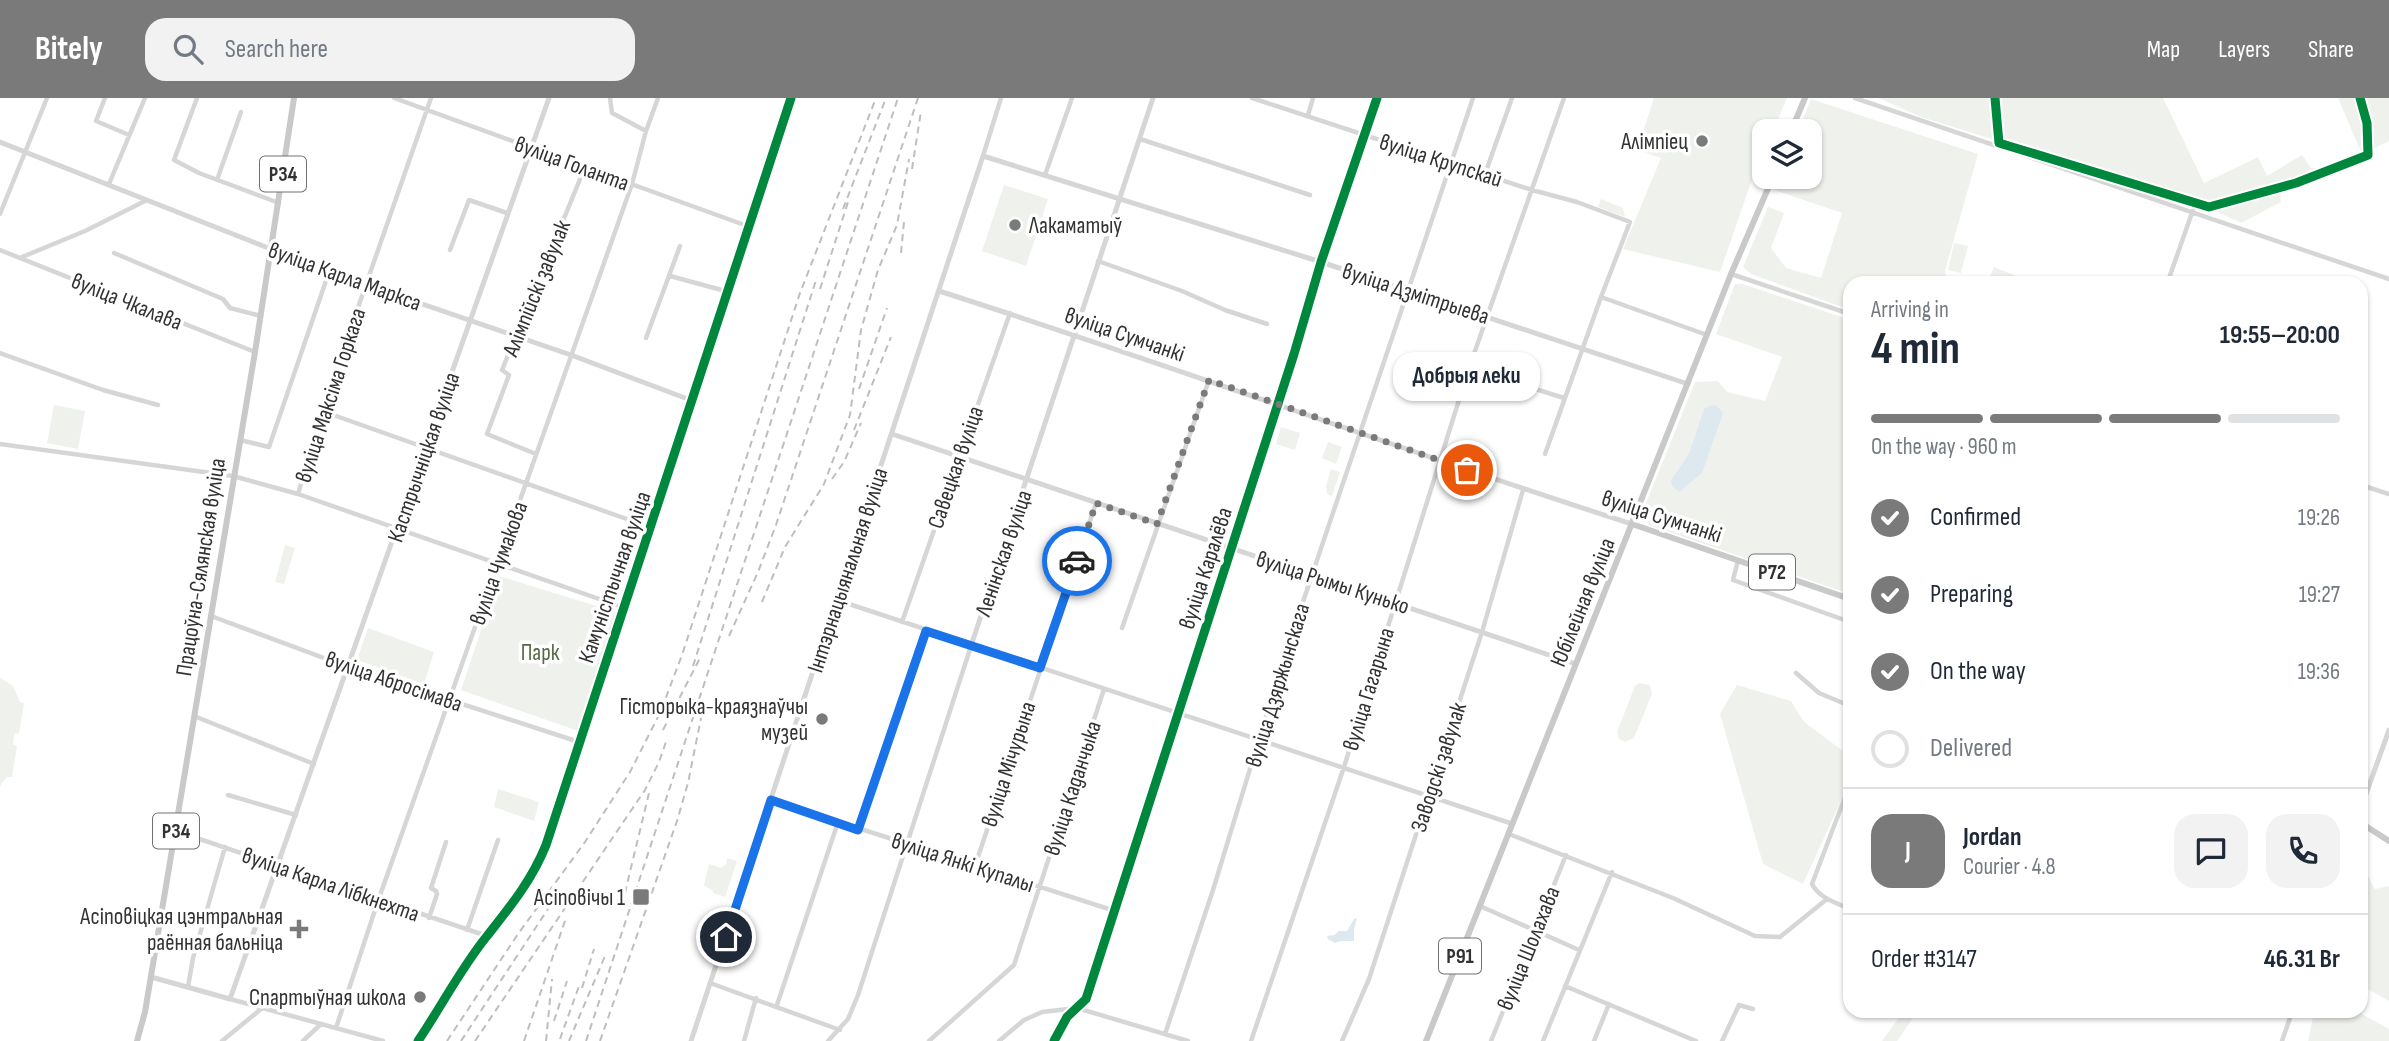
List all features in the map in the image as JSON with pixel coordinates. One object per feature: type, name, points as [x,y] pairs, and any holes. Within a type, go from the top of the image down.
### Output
[{"type":"main road","name":"Працоўна-Сялянская вуліца","points":[[137,1041],[176,831],[294,98]]},
{"type":"main road","points":[[1796,119],[1805,98]]},
{"type":"main road","name":"Юбілейная вуліца","points":[[1426,1041],[1731,274],[1768,189]]},
{"type":"main road","name":"вуліца Сумчанкі","points":[[1632,524],[1843,597]]},
{"type":"main road","points":[[2368,828],[2389,841]]},
{"type":"street","points":[[0,214],[47,98]]},
{"type":"street","points":[[105,98],[96,121],[130,135]]},
{"type":"street","points":[[109,184],[145,98]]},
{"type":"street","points":[[197,98],[174,160],[217,180],[279,203]]},
{"type":"street","name":"вуліца Голанта","points":[[394,98],[750,227]]},
{"type":"street","name":"вуліца Максіма Горкага","points":[[298,494],[322,411],[431,98]]},
{"type":"street","name":"Кастрычніцкая вуліца","points":[[230,999],[549,98]]},
{"type":"street","points":[[610,98],[612,113],[646,131]]},
{"type":"street","name":"вуліца Чумакова","points":[[336,1028],[378,901],[632,184],[658,98]]},
{"type":"street","name":"Камуністычная вуліца","points":[[418,1041],[487,936],[520,894],[538,865],[652,528],[791,98]]},
{"type":"street","name":"Інтэрнацыянальная вуліца","points":[[691,1041],[1001,98]]},
{"type":"street","points":[[1045,175],[1072,98]]},
{"type":"street","name":"Ленінская вуліца","points":[[828,1041],[848,1019],[858,995],[1153,98]]},
{"type":"street","name":"вуліца Крупскай","points":[[1252,98],[1532,190],[1577,202],[1630,222],[1601,297]]},
{"type":"street","points":[[1308,115],[1313,98]]},
{"type":"street","name":"вуліца Каралёва","points":[[1054,1041],[1067,1017],[1086,999],[1278,404],[1321,262],[1377,98]]},
{"type":"street","name":"вуліца Дзяржынскага","points":[[1165,1034],[1311,576],[1473,98]]},
{"type":"street","points":[[1485,174],[1513,98]]},
{"type":"street","name":"вуліца Гагарына","points":[[1251,1041],[1344,767],[1469,368],[1564,98]]},
{"type":"street","points":[[1855,98],[2389,279]]},
{"type":"street","points":[[217,180],[241,112]]},
{"type":"street","points":[[1140,139],[1310,195]]},
{"type":"street","name":"вуліца Карла Маркса","points":[[0,142],[270,250],[571,355],[693,401]]},
{"type":"street","name":"вуліца Дзмітрыева","points":[[983,156],[1408,290],[1688,384]]},
{"type":"street","name":"Алімпійскі завулак","points":[[536,454],[487,434],[509,375],[502,370],[585,167]]},
{"type":"street","points":[[450,250],[472,193]]},
{"type":"street","points":[[21,257],[85,231],[147,200]]},
{"type":"street","points":[[469,200],[507,213]]},
{"type":"street","points":[[2170,276],[2193,211]]},
{"type":"street","points":[[646,338],[680,246]]},
{"type":"street","name":"вуліца Чкалава","points":[[0,250],[255,352]]},
{"type":"street","points":[[114,253],[223,299],[230,308],[261,316]]},
{"type":"street","points":[[1098,261],[1182,290],[1225,310],[1267,324]]},
{"type":"street","points":[[239,440],[269,447],[329,272]]},
{"type":"street","points":[[1731,274],[1843,312]]},
{"type":"street","points":[[670,276],[729,292]]},
{"type":"street","name":"вуліца Сумчанкі","points":[[939,291],[1632,524]]},
{"type":"street","points":[[1545,454],[1601,297],[1707,335]]},
{"type":"street","name":"Савецкая вуліца","points":[[902,622],[1010,313]]},
{"type":"street","points":[[0,353],[103,390],[158,405]]},
{"type":"street","points":[[1469,368],[1564,398]]},
{"type":"street","points":[[1122,628],[1209,380]]},
{"type":"street","points":[[322,411],[652,528]]},
{"type":"street","name":"вуліца Рымы Кунько","points":[[892,434],[1576,664]]},
{"type":"street","points":[[0,444],[233,477],[298,494],[625,608]]},
{"type":"street","points":[[2368,487],[2389,494]]},
{"type":"street","name":"Заводскі завулак","points":[[1342,1041],[1369,979],[1482,632],[1523,489]]},
{"type":"street","name":"вуліца Мічурына","points":[[975,866],[1096,503]]},
{"type":"street","name":"вуліца Сумчанкі","points":[[1738,560],[1733,580],[1843,619]]},
{"type":"street","points":[[837,600],[1513,824]]},
{"type":"street","name":"вуліца Абросімава","points":[[210,616],[348,667],[579,742]]},
{"type":"street","points":[[858,830],[926,631]]},
{"type":"street","points":[[1796,673],[1819,693],[1843,703]]},
{"type":"street","name":"вуліца Каданчыка","points":[[929,1041],[1014,965],[1104,689]]},
{"type":"street","points":[[194,715],[314,764]]},
{"type":"street","points":[[2368,788],[2389,730]]},
{"type":"street","points":[[228,795],[296,815]]},
{"type":"street","name":"вуліца Янкі Купалы","points":[[771,800],[1115,911]]},
{"type":"street","points":[[1843,802],[1812,884],[1815,891],[1843,906]]},
{"type":"street","points":[[777,1005],[838,821]]},
{"type":"street","name":"вуліца Карла Лібкнехта","points":[[176,831],[487,936]]},
{"type":"street","points":[[1509,834],[1673,898],[1755,936],[1780,937],[1827,899]]},
{"type":"street","points":[[467,930],[498,840]]},
{"type":"street","points":[[429,918],[437,894],[431,888],[446,842]]},
{"type":"street","points":[[188,986],[193,958],[225,847]]},
{"type":"street","name":"вуліца Шолахава","points":[[1490,1041],[1566,855]]},
{"type":"street","points":[[1543,1041],[1612,873]]},
{"type":"street","points":[[1480,906],[1579,950]]},
{"type":"street","points":[[151,976],[383,1041]]},
{"type":"street","points":[[710,983],[840,1030]]},
{"type":"street","points":[[1565,986],[1696,1041]]},
{"type":"street","points":[[744,1041],[756,998]]},
{"type":"street","points":[[1594,1041],[1609,1004]]},
{"type":"street","points":[[1722,1041],[1739,1005],[1753,1009]]},
{"type":"street","points":[[222,1041],[262,1008]]},
{"type":"street","points":[[999,1041],[1024,1020],[1042,1012],[1077,1008],[1188,1041]]},
{"type":"street","points":[[2282,1041],[2290,1018]]},
{"type":"street","points":[[303,1041],[322,1023]]},
{"type":"green space","points":[[1654,98],[1787,98],[1778,119],[1752,119],[1752,180],[1720,272],[1623,249],[1661,158],[1637,150]]},
{"type":"green space","points":[[1879,98],[2163,98],[2204,183],[2258,157],[2267,176],[2302,155],[2311,168],[2327,169],[2279,184],[2281,202],[2241,223],[2203,205],[1921,117]]},
{"type":"green space","points":[[2338,98],[2389,98],[2389,141],[2362,154]]},
{"type":"green space","points":[[1811,99],[1978,154],[1945,271],[1946,276],[1843,276],[1843,307],[1751,274],[1743,267],[1768,207],[1784,213],[1771,248],[1786,268],[1821,278],[1842,213],[1774,190],[1822,189],[1822,119],[1803,119]]},
{"type":"green space","name":"Лакаматыў","points":[[1004,185],[1048,199],[1026,266],[982,251]]},
{"type":"green space","points":[[1601,199],[1623,208],[1625,217],[1598,207]]},
{"type":"green space","points":[[1954,243],[1968,246],[1961,273],[1948,270]]},
{"type":"green space","points":[[1994,267],[2016,276],[1990,276]]},
{"type":"green space","points":[[1735,284],[1743,284],[1843,318],[1843,592],[1649,525],[1644,518],[1644,508],[1695,382],[1718,381],[1727,392],[1765,401],[1782,357],[1716,334]]},
{"type":"green space","points":[[54,405],[85,411],[78,449],[47,443]]},
{"type":"green space","points":[[1281,427],[1300,433],[1295,450],[1276,444]]},
{"type":"green space","points":[[1328,442],[1342,447],[1336,464],[1322,458]]},
{"type":"green space","points":[[1331,469],[1340,472],[1332,496],[1327,494],[1326,486]]},
{"type":"green space","points":[[285,545],[295,548],[284,584],[275,582]]},
{"type":"green space","name":"Парк","points":[[499,576],[616,612],[578,731],[461,690]]},
{"type":"green space","points":[[368,628],[434,652],[424,684],[357,660]]},
{"type":"green space","points":[[0,678],[13,686],[20,702],[24,703],[19,734],[14,733],[13,745],[17,746],[12,777],[7,777],[0,786]]},
{"type":"green space","points":[[1639,683],[1650,685],[1652,694],[1634,738],[1625,742],[1619,739],[1617,732],[1635,686]]},
{"type":"green space","points":[[1737,685],[1791,701],[1804,722],[1843,751],[1843,796],[1803,884],[1763,864],[1720,714]]},
{"type":"green space","points":[[498,789],[539,802],[534,821],[494,807]]},
{"type":"green space","points":[[727,858],[737,861],[725,897],[713,893],[704,885],[709,864],[721,868],[726,864]]},
{"type":"green space","points":[[2368,876],[2375,889],[2389,886],[2389,1001],[2368,989]]},
{"type":"green space","points":[[2368,1017],[2389,1029],[2389,1041],[2308,1041],[2313,1018]]},
{"type":"green space","points":[[1899,1018],[1913,1018],[1897,1041],[1882,1041]]},
{"type":"shaded area","points":[[1716,405],[1723,413],[1702,473],[1679,492],[1672,486],[1671,480],[1689,454],[1704,409]]},
{"type":"shaded area","points":[[1357,918],[1354,941],[1335,943],[1328,939],[1327,936],[1347,931]]},
{"type":"railway","points":[[447,1041],[518,934],[585,842],[630,772],[660,713],[682,655],[800,293],[876,98]]},
{"type":"railway","points":[[843,209],[886,98]]},
{"type":"railway","points":[[586,1041],[898,98]]},
{"type":"railway","points":[[729,636],[776,525],[918,98]]},
{"type":"railway","points":[[912,169],[921,111]]},
{"type":"railway","points":[[762,602],[785,547],[824,484],[850,415],[861,330],[878,270],[897,225],[909,159]]},
{"type":"railway","points":[[820,289],[849,199]]},
{"type":"railway","points":[[901,253],[904,222]]},
{"type":"railway","points":[[693,666],[817,277]]},
{"type":"railway","points":[[859,389],[887,308]]},
{"type":"railway","points":[[854,430],[891,337]]},
{"type":"railway","points":[[832,479],[844,462],[861,423]]},
{"type":"railway","points":[[663,730],[700,658]]},
{"type":"railway","points":[[600,1041],[677,821],[701,718]]},
{"type":"railway","points":[[475,1041],[645,790],[667,739]]},
{"type":"railway","points":[[622,905],[649,793]]},
{"type":"railway","points":[[461,1041],[548,909]]},
{"type":"railway","points":[[524,1041],[566,918]]},
{"type":"railway","points":[[582,988],[594,949]]},
{"type":"railway","points":[[569,1041],[605,956]]},
{"type":"railway","points":[[546,1041],[552,979]]},
{"type":"railway","points":[[554,1021],[567,981]]},
{"type":"railway","points":[[560,1039],[579,986]]},
{"type":"cycle path","points":[[418,1041],[468,961],[527,882],[546,845],[791,98]]},
{"type":"cycle path","points":[[1054,1041],[1067,1017],[1086,999],[1294,354],[1321,262],[1377,98]]},
{"type":"cycle path","points":[[1995,98],[1999,143],[2209,207],[2296,183],[2368,155],[2367,123],[2360,98]]},
{"type":"way so far","points":[[1077,561],[1096,503],[1157,524],[1209,380],[1467,470]]},
{"type":"place","name":"Алімпіец","points":[[1702,141]]},
{"type":"place","name":"Лакаматыў","points":[[1015,225]]},
{"type":"place","name":"Добрыя леки","points":[[1467,470]]},
{"type":"place","name":"Гісторыка-краязнаўчы музей","points":[[822,719]]},
{"type":"place","name":"Асіповічы 1","points":[[641,897]]},
{"type":"place","name":"Асіповіцкая цэнтральная раённая бальніца","points":[[299,929]]},
{"type":"place","name":"Спартыўная школа","points":[[420,997]]},
{"type":"route","points":[[726,937],[771,800],[858,830],[926,631],[1040,668],[1077,561]]}]
